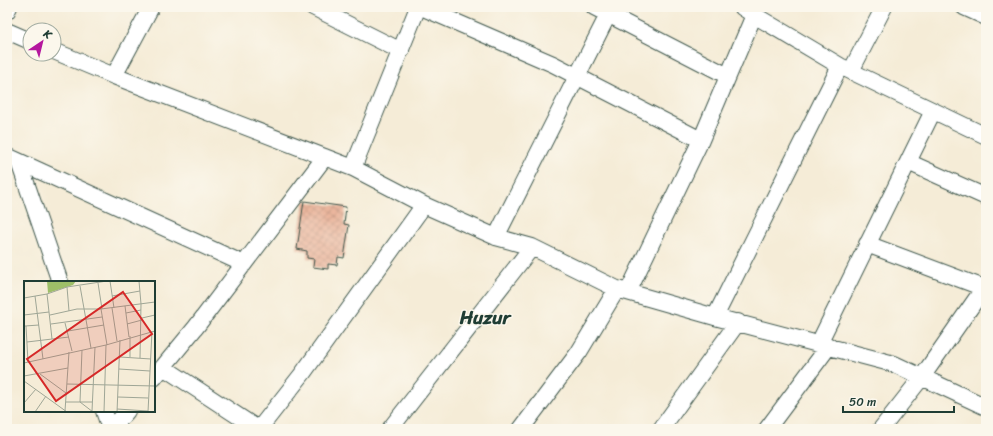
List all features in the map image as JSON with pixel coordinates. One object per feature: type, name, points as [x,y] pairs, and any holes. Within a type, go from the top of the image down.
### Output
[{"type":"street","points":[[7,11],[9,7]]},
{"type":"street","points":[[114,76],[151,7]]},
{"type":"street","points":[[313,7],[401,51]]},
{"type":"street","points":[[354,168],[418,7]]},
{"type":"street","points":[[421,7],[553,64],[701,140]]},
{"type":"street","points":[[594,7],[610,11],[728,76]]},
{"type":"street","points":[[715,317],[846,68],[884,7]]},
{"type":"street","points":[[964,7],[986,17]]},
{"type":"street","points":[[496,237],[610,11]]},
{"type":"street","points":[[521,429],[579,352],[623,290],[701,140],[756,12],[846,68],[986,136]]},
{"type":"street","points":[[7,31],[22,38]]},
{"type":"street","points":[[62,54],[114,76],[354,168],[424,205],[496,237],[532,247],[623,290],[715,317],[894,364],[986,407]]},
{"type":"street","points":[[767,429],[824,345],[868,244],[933,110]]},
{"type":"street","points":[[325,157],[196,327],[159,372],[259,429],[303,373],[424,205]]},
{"type":"street","points":[[13,159],[244,264]]},
{"type":"street","points":[[13,159],[60,281]]},
{"type":"street","points":[[908,162],[986,197]]},
{"type":"street","points":[[868,244],[985,287],[922,377],[881,429]]},
{"type":"street","points":[[390,429],[532,247]]},
{"type":"street","points":[[661,429],[738,322]]},
{"type":"street","points":[[104,412],[111,429],[126,412]]},
{"type":"building","points":[[304,201],[346,207],[344,224],[349,225],[344,258],[338,257],[337,265],[328,264],[328,269],[313,267],[314,259],[307,258],[307,251],[297,249]]},
{"type":"district","name":"Huzur","points":[[485,317]]}]
